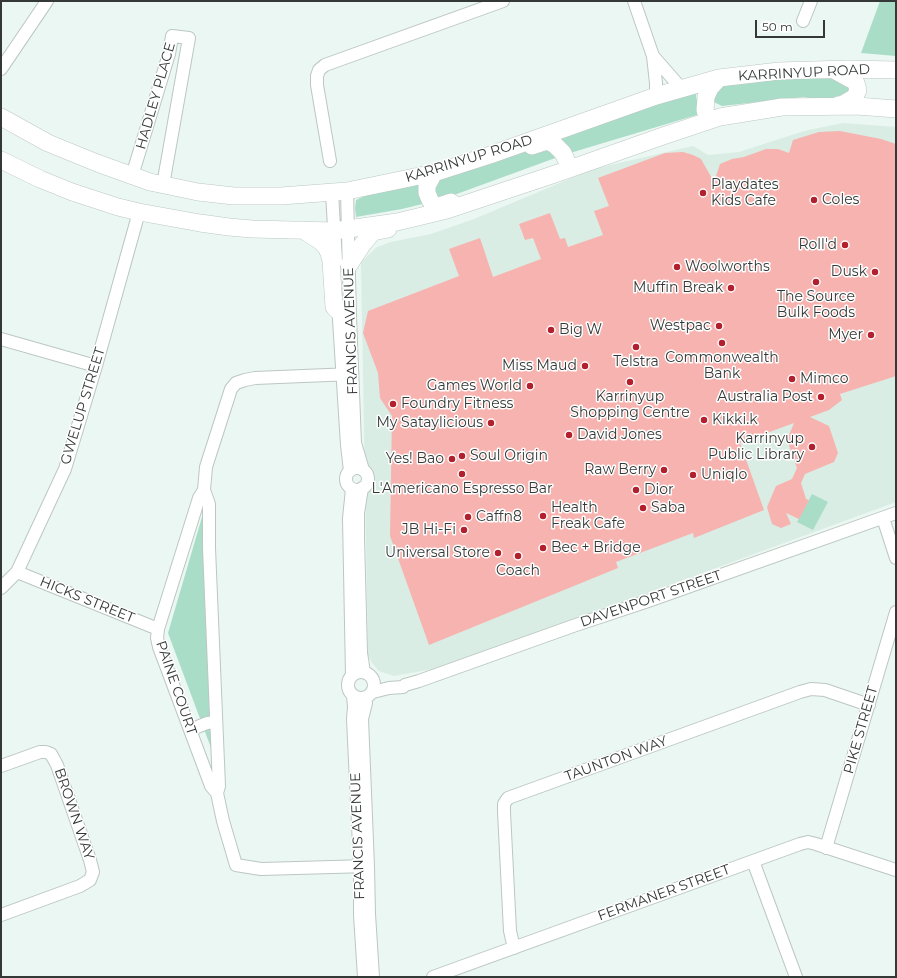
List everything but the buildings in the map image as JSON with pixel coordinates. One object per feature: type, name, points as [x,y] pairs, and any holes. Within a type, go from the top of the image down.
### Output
[{"type":"highway","points":[[831,107],[851,100],[855,97],[858,90],[854,81],[834,70]]},
{"type":"highway","name":"KARRINYUP ROAD","points":[[1,117],[48,143],[132,176],[163,185],[198,192],[234,196],[281,196],[339,192],[434,173],[490,155],[656,96],[719,78],[779,71],[896,70]]},
{"type":"highway","points":[[708,121],[705,110],[706,97],[710,88],[719,78]]},
{"type":"highway","points":[[1,160],[40,179],[72,192],[118,207],[139,212],[229,227],[252,229],[341,230],[404,220],[447,210],[720,117],[782,107],[871,106],[896,109]]},
{"type":"highway","points":[[490,155],[499,157],[547,141],[555,145],[563,153],[570,168]]},
{"type":"highway","points":[[434,173],[427,186],[427,193],[433,205],[436,207],[463,199],[471,202]]},
{"type":"highway","points":[[349,265],[362,245],[373,232],[434,219],[465,209],[471,202]]},
{"type":"highway","points":[[303,230],[320,241],[329,253],[331,261],[334,307],[339,312]]},
{"type":"street","points":[[1,68],[46,1]]},
{"type":"street","points":[[330,161],[317,85],[319,70],[325,65],[503,1]]},
{"type":"street","points":[[634,1],[653,56],[656,96]]},
{"type":"street","points":[[803,21],[811,1]]},
{"type":"street","name":"HADLEY PLACE","points":[[132,176],[169,54],[172,36],[189,38],[163,185]]},
{"type":"street","points":[[653,56],[681,88]]},
{"type":"street","name":"FRANCIS AVENUE","points":[[339,192],[341,230],[339,312],[348,374],[355,442],[367,479],[365,486],[357,488],[349,487],[346,481],[347,474],[350,471],[347,446],[348,374],[349,265],[341,230]]},
{"type":"street","name":"GWELUP STREET","points":[[1,588],[16,572],[65,469],[96,366],[139,212]]},
{"type":"street","points":[[1,339],[96,366]]},
{"type":"street","name":"PAINE COURT","points":[[348,374],[255,378],[236,383],[232,389],[206,467],[204,490],[209,504],[209,548],[219,786],[217,793],[223,821],[236,865],[261,869],[364,866]]},
{"type":"street","points":[[350,471],[356,468],[363,470]]},
{"type":"street","name":"FRANCIS AVENUE","points":[[357,488],[361,653],[369,675]]},
{"type":"street","name":"FRANCIS AVENUE","points":[[352,676],[349,518],[357,488]]},
{"type":"street","name":"PAINE COURT","points":[[204,490],[199,498],[158,628],[157,638],[159,647],[211,786],[217,793]]},
{"type":"street","name":"DAVENPORT STREET","points":[[369,695],[389,688],[403,687],[405,685],[896,513]]},
{"type":"street","points":[[883,518],[896,558]]},
{"type":"street","name":"HICKS STREET","points":[[16,572],[158,628]]},
{"type":"street","name":"PIKE STREET","points":[[826,848],[896,612]]},
{"type":"street","points":[[356,673],[369,675],[375,685],[369,695],[361,699],[352,696],[348,688],[349,679],[352,676],[356,673]]},
{"type":"street","name":"DAVENPORT STREET","points":[[369,675],[390,682],[404,682],[405,685]]},
{"type":"street","name":"TAUNTON WAY","points":[[514,948],[510,931],[504,812],[504,804],[508,798],[811,689],[826,690],[869,705]]},
{"type":"street","name":"FRANCIS AVENUE","points":[[364,977],[360,915],[364,866],[362,718],[369,695]]},
{"type":"street","name":"FRANCIS AVENUE","points":[[352,696],[354,706],[353,719],[373,977]]},
{"type":"street","points":[[190,730],[207,723],[216,722]]},
{"type":"street","name":"BROWN WAY","points":[[1,766],[40,752],[51,754],[58,765],[93,872],[92,876],[86,883],[1,915]]},
{"type":"street","name":"FERMANER STREET","points":[[434,977],[808,842],[896,870]]},
{"type":"street","points":[[753,861],[796,977]]},
{"type":"shaded area","name":"Karrinyup Shopping Centre","points":[[843,123],[896,127],[896,502],[449,666],[394,676],[379,671],[372,663],[368,655],[361,262],[377,247],[391,242],[431,234],[474,219],[593,169],[693,146],[708,155],[739,152],[804,131]]},
{"type":"green space","points":[[880,1],[896,1],[896,56],[861,53]]},
{"type":"green space","points":[[832,75],[849,83],[850,92],[844,98],[814,99],[804,97],[722,106],[712,101],[718,85]]},
{"type":"green space","points":[[697,88],[696,96],[700,114],[570,153],[555,136]]},
{"type":"green space","points":[[548,144],[558,157],[443,199],[402,209],[356,217],[356,200],[371,193]]},
{"type":"green space","points":[[812,494],[828,502],[813,530],[797,522]]},
{"type":"green space","points":[[202,517],[217,764],[168,633]]},
{"type":"place","name":"Playdates Kids Cafe","points":[[703,193]]},
{"type":"place","name":"Coles","points":[[814,200]]},
{"type":"place","name":"Roll'd","points":[[845,245]]},
{"type":"place","name":"Woolworths","points":[[677,267]]},
{"type":"place","name":"Dusk","points":[[875,272]]},
{"type":"place","name":"The Source Bulk Foods","points":[[816,282]]},
{"type":"place","name":"Muffin Break","points":[[731,288]]},
{"type":"place","name":"Westpac","points":[[719,326]]},
{"type":"place","name":"Big W","points":[[551,330]]},
{"type":"place","name":"Myer","points":[[871,335]]},
{"type":"place","name":"Commonwealth Bank","points":[[722,343]]},
{"type":"place","name":"Telstra","points":[[636,347]]},
{"type":"place","name":"Miss Maud","points":[[585,366]]},
{"type":"place","name":"Mimco","points":[[792,379]]},
{"type":"place","name":"Karrinyup Shopping Centre","points":[[630,382]]},
{"type":"place","name":"Games World","points":[[530,386]]},
{"type":"place","name":"Australia Post","points":[[821,397]]},
{"type":"place","name":"Foundry Fitness","points":[[393,404]]},
{"type":"place","name":"Kikki.k","points":[[704,420]]},
{"type":"place","name":"My Sataylicious","points":[[491,423]]},
{"type":"place","name":"David Jones","points":[[569,435]]},
{"type":"place","name":"Karrinyup Public Library","points":[[812,447]]},
{"type":"place","name":"Soul Origin","points":[[462,456]]},
{"type":"place","name":"Yes! Bao","points":[[452,459]]},
{"type":"place","name":"Raw Berry","points":[[664,470]]},
{"type":"place","name":"L'Americano Espresso Bar","points":[[462,474]]},
{"type":"place","name":"Uniqlo","points":[[693,475]]},
{"type":"place","name":"Dior","points":[[636,490]]},
{"type":"place","name":"Saba","points":[[643,508]]},
{"type":"place","name":"Health Freak Cafe","points":[[543,516]]},
{"type":"place","name":"Caffn8","points":[[468,517]]},
{"type":"place","name":"JB Hi-Fi","points":[[464,530]]},
{"type":"place","name":"Bec + Bridge","points":[[543,548]]},
{"type":"place","name":"Universal Store","points":[[498,553]]},
{"type":"place","name":"Coach","points":[[518,556]]}]
